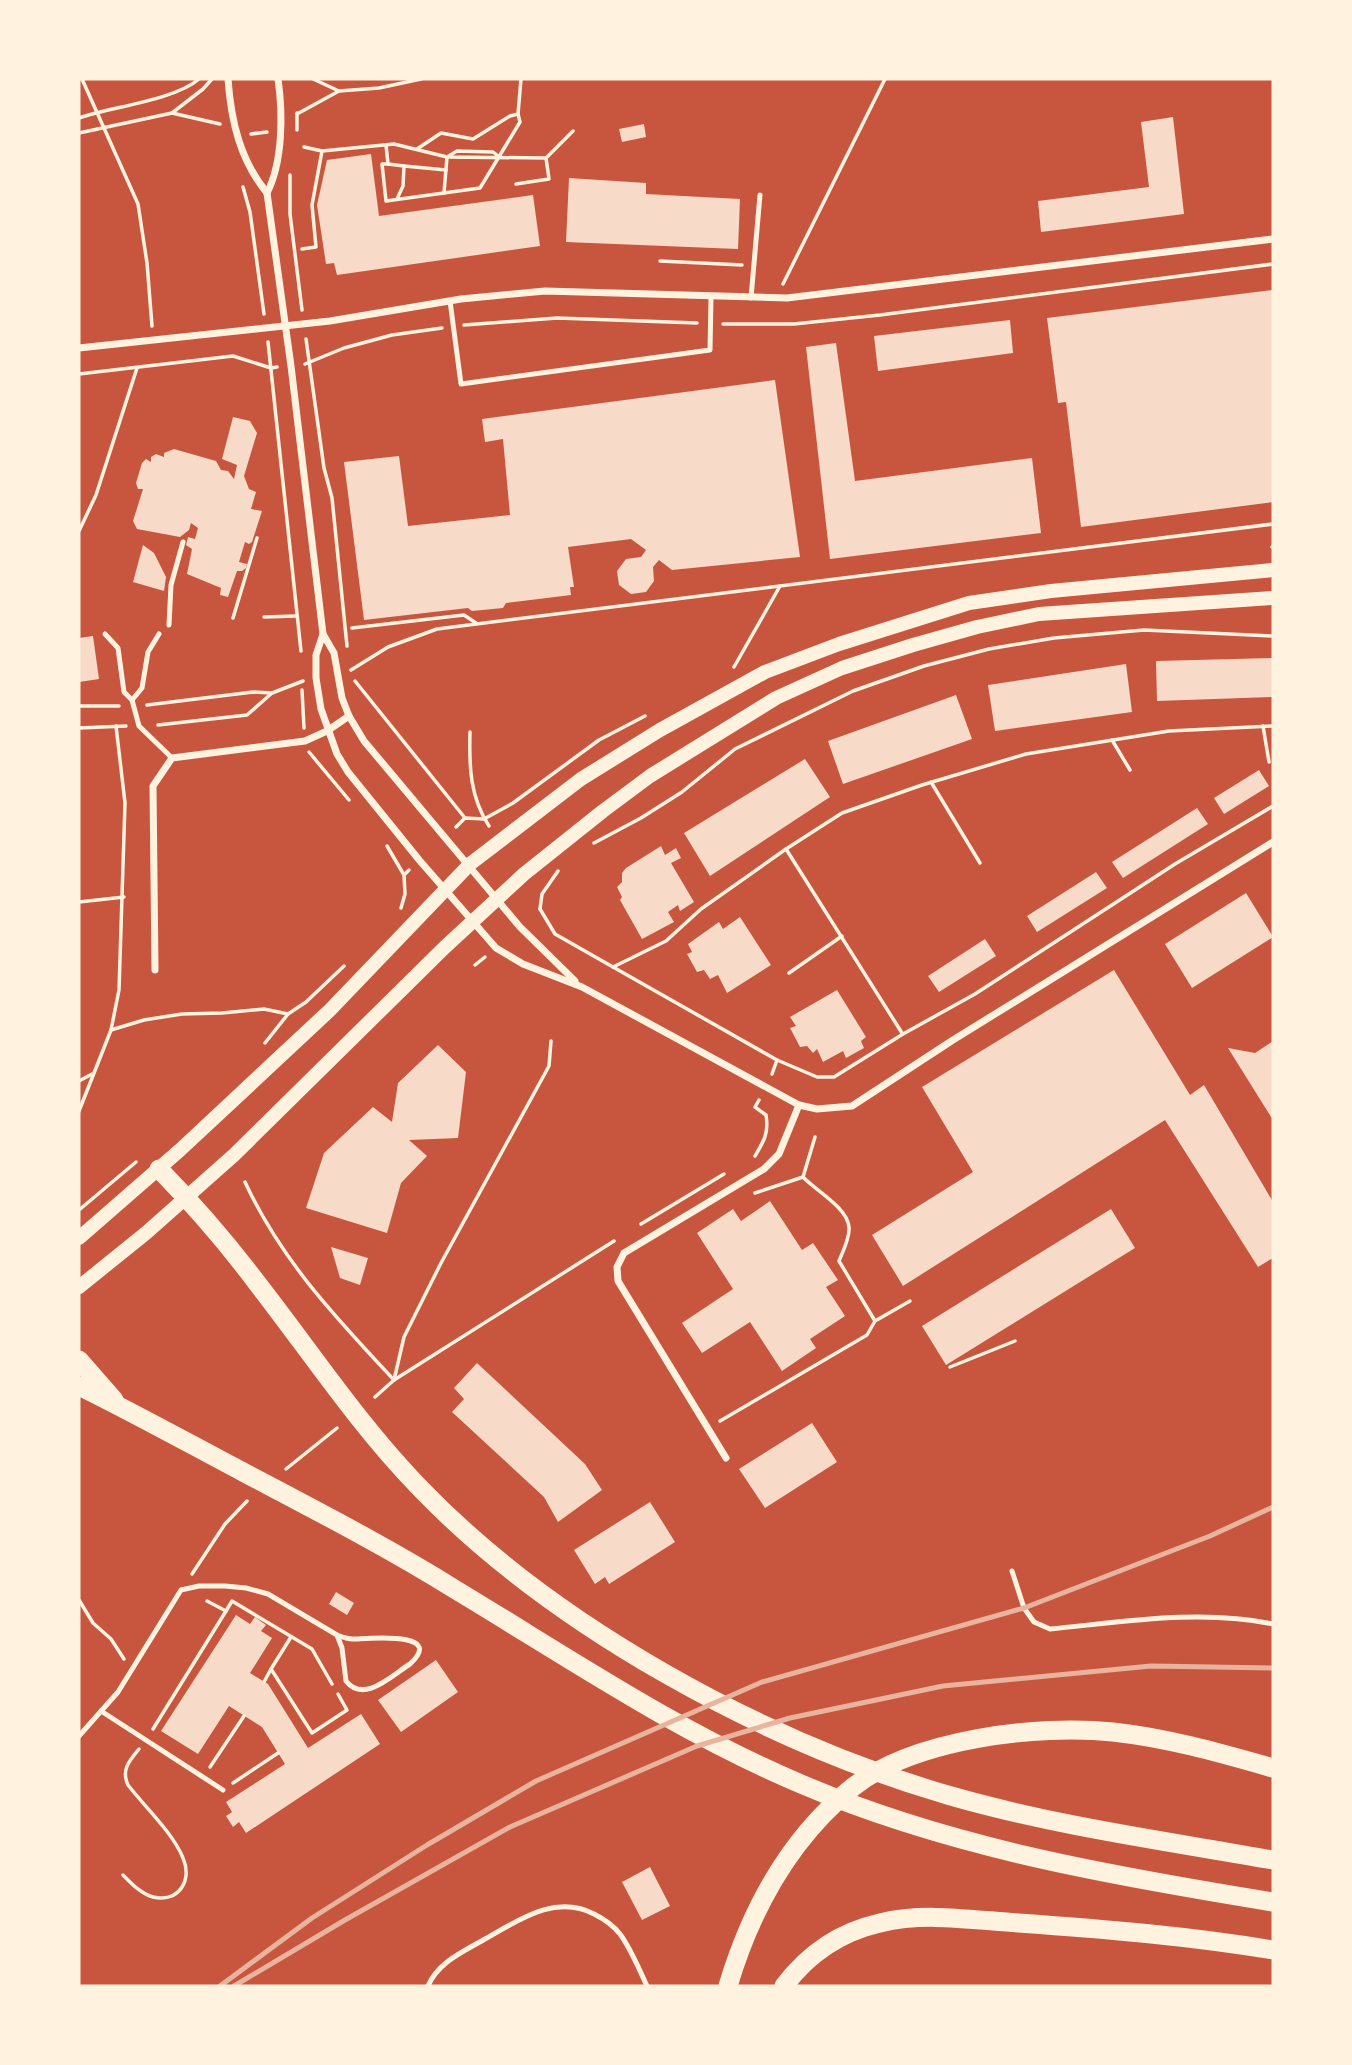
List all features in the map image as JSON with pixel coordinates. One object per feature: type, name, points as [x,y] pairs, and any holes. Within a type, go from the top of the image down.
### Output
[{"type":"highway","points":[[159,1169],[257,1282],[320,1368],[417,1485],[475,1541],[548,1597],[671,1677],[816,1747],[951,1796],[1025,1815],[1273,1860]]},
{"type":"highway","points":[[79,1360],[120,1406]]},
{"type":"highway","points":[[79,1386],[336,1521],[455,1589],[652,1710],[724,1749],[803,1785],[939,1833],[1035,1858],[1273,1902]]},
{"type":"highway","points":[[729,1986],[753,1917],[771,1882],[793,1849],[854,1786],[892,1765],[967,1740],[1005,1733],[1062,1730],[1111,1731],[1155,1737],[1273,1768]]},
{"type":"highway","points":[[784,1986],[798,1967],[839,1938],[879,1923],[909,1918],[947,1918],[1132,1931],[1273,1950]]},
{"type":"main road","points":[[79,1238],[159,1169],[330,1010],[470,864],[581,779],[660,730],[765,671],[839,644],[969,603],[1051,591],[1273,570]]},
{"type":"main road","points":[[79,1287],[146,1233],[281,1110],[498,898],[603,811],[650,776],[776,698],[842,668],[964,630],[1039,614],[1273,598]]},
{"type":"street","points":[[228,79],[238,140],[253,175],[267,192],[323,634],[334,653],[349,716],[364,741],[470,864],[520,927],[578,984]]},
{"type":"street","points":[[267,192],[276,173],[281,126],[278,79]]},
{"type":"street","points":[[79,348],[285,326],[509,293],[545,291],[776,298],[1273,239]]},
{"type":"street","points":[[323,634],[316,654],[316,678],[327,731],[337,754],[348,772],[444,890],[496,948],[513,959],[578,984],[799,1105],[817,1109],[852,1106],[953,1040],[1273,842]]},
{"type":"street","points":[[155,970],[153,786],[172,758],[305,741],[327,731],[349,716]]},
{"type":"street","points":[[726,1458],[618,1281],[618,1267],[624,1253],[764,1170],[779,1154],[799,1105]]},
{"type":"lane","points":[[751,298],[760,194]]},
{"type":"lane","points":[[450,301],[461,384],[710,350],[711,298]]},
{"type":"lane","points":[[169,625],[171,585],[183,542]]},
{"type":"lane","points":[[104,634],[118,648],[124,692],[132,700]]},
{"type":"lane","points":[[159,634],[148,652],[142,688],[132,700],[132,707],[139,726],[172,758]]},
{"type":"lane","points":[[1012,1571],[1024,1608],[1034,1622],[1049,1629],[1210,1617],[1273,1624]]},
{"type":"lane","points":[[79,1736],[118,1692],[181,1590],[216,1586],[257,1590],[337,1635],[348,1639],[401,1637],[410,1639],[419,1651],[416,1658],[368,1691],[358,1690],[346,1681],[342,1648],[337,1635]]},
{"type":"lane","points":[[101,1711],[223,1790]]},
{"type":"lane","points":[[428,1986],[432,1977],[448,1960],[534,1912],[556,1906],[581,1907],[605,1920],[619,1932],[647,1986]]},
{"type":"path","points":[[82,79],[138,204],[153,329]]},
{"type":"path","points":[[79,118],[172,93],[198,79]]},
{"type":"path","points":[[172,113],[212,79]]},
{"type":"path","points":[[313,79],[339,92]]},
{"type":"path","points":[[297,114],[339,92],[379,88],[421,79]]},
{"type":"path","points":[[446,170],[382,164],[386,201],[480,188],[520,121],[518,114],[521,79]]},
{"type":"path","points":[[776,298],[885,79]]},
{"type":"path","points":[[79,133],[172,113],[218,124],[222,134]]},
{"type":"path","points":[[417,149],[441,133],[473,139],[510,116],[518,114]]},
{"type":"path","points":[[304,147],[322,151],[394,144],[447,157],[546,158],[573,131]]},
{"type":"path","points":[[386,145],[388,164]]},
{"type":"path","points":[[302,249],[316,247],[312,205],[322,151]]},
{"type":"path","points":[[444,193],[447,157]]},
{"type":"path","points":[[516,184],[548,179],[546,158]]},
{"type":"path","points":[[291,165],[289,214],[300,297]]},
{"type":"path","points":[[397,199],[403,186],[404,166]]},
{"type":"path","points":[[240,179],[250,212],[262,304]]},
{"type":"path","points":[[660,261],[754,265]]},
{"type":"path","points":[[79,374],[233,356],[271,368],[301,652]]},
{"type":"path","points":[[318,359],[309,363],[324,468],[332,498],[348,650]]},
{"type":"path","points":[[79,531],[96,495],[137,368]]},
{"type":"path","points":[[338,676],[388,647],[437,629],[1273,524]]},
{"type":"path","points":[[233,618],[257,538]]},
{"type":"path","points":[[733,669],[780,586]]},
{"type":"path","points":[[352,628],[464,615],[477,624]]},
{"type":"path","points":[[264,618],[296,617]]},
{"type":"path","points":[[590,845],[682,792],[735,748],[853,691],[925,666],[1002,647],[1054,638],[1144,630],[1273,636]]},
{"type":"path","points":[[351,659],[355,684],[465,818]]},
{"type":"path","points":[[301,681],[302,673]]},
{"type":"path","points":[[79,728],[139,726],[247,715],[272,693],[316,678]]},
{"type":"path","points":[[79,706],[132,707],[253,692],[272,693]]},
{"type":"path","points":[[79,1111],[111,1031],[119,990],[125,803],[116,726]]},
{"type":"path","points":[[1263,726],[1269,762]]},
{"type":"path","points":[[613,967],[666,941],[701,909],[842,813],[931,782],[1026,754],[1170,731],[1273,726]]},
{"type":"path","points":[[470,732],[469,767],[474,800],[499,842]]},
{"type":"path","points":[[1112,740],[1130,770]]},
{"type":"path","points":[[931,782],[980,863]]},
{"type":"path","points":[[561,866],[542,894],[540,909],[555,934],[777,1060],[817,1077],[834,1077],[975,994],[1175,864],[1273,806]]},
{"type":"path","points":[[786,849],[903,1034]]},
{"type":"path","points":[[79,902],[124,897]]},
{"type":"path","points":[[789,973],[842,936]]},
{"type":"path","points":[[111,1031],[144,1020],[182,1014],[264,1009],[288,1014]]},
{"type":"path","points":[[394,1380],[404,1337],[441,1263],[549,1066],[551,1041]]},
{"type":"path","points":[[755,1157],[765,1140],[768,1128],[766,1115],[755,1107],[777,1060]]},
{"type":"path","points":[[79,1081],[94,1073]]},
{"type":"path","points":[[803,1177],[815,1137]]},
{"type":"path","points":[[631,1230],[731,1170]]},
{"type":"path","points":[[803,1177],[816,1191],[837,1206],[845,1217],[849,1226],[839,1261],[875,1321]]},
{"type":"path","points":[[746,1196],[803,1177]]},
{"type":"path","points":[[245,1182],[292,1264],[333,1315],[394,1380]]},
{"type":"path","points":[[375,1396],[394,1380],[620,1237]]},
{"type":"path","points":[[708,1428],[867,1335],[875,1321],[910,1301]]},
{"type":"path","points":[[950,1367],[1015,1341]]},
{"type":"path","points":[[286,1469],[337,1428]]},
{"type":"path","points":[[181,1590],[225,1524],[247,1501]]},
{"type":"path","points":[[79,1600],[93,1623],[111,1639],[132,1668]]},
{"type":"path","points":[[207,1601],[226,1611]]},
{"type":"path","points":[[123,1875],[136,1888],[151,1897],[176,1896],[183,1888],[187,1873],[185,1861],[178,1847],[128,1785],[124,1776],[125,1769],[146,1740],[232,1601],[312,1649],[348,1710],[312,1733],[271,1669]]},
{"type":"path","points":[[264,1682],[291,1637]]},
{"type":"path","points":[[204,1777],[244,1716]]},
{"type":"path","points":[[223,1790],[278,1753]]},
{"type":"building","points":[[1173,117],[1184,214],[1041,232],[1038,201],[1149,187],[1141,122]]},
{"type":"building","points":[[644,124],[646,137],[622,142],[619,129]]},
{"type":"building","points":[[371,154],[379,216],[533,195],[540,246],[337,275],[334,263],[326,264],[317,205],[327,160]]},
{"type":"building","points":[[569,178],[646,183],[646,194],[740,199],[738,249],[566,242]]},
{"type":"building","points":[[1273,290],[1273,502],[1081,527],[1066,402],[1058,403],[1047,318]]},
{"type":"building","points":[[1010,320],[1013,353],[878,371],[874,336]]},
{"type":"building","points":[[836,343],[855,481],[1032,458],[1041,533],[830,559],[806,347]]},
{"type":"building","points":[[775,380],[800,557],[672,570],[659,560],[653,567],[654,581],[646,592],[631,594],[619,585],[617,571],[626,559],[641,557],[646,550],[631,539],[568,547],[574,587],[570,587],[571,595],[506,603],[503,608],[472,611],[468,608],[364,620],[344,462],[399,456],[408,526],[510,515],[503,439],[485,442],[482,419]]},
{"type":"building","points":[[233,417],[250,421],[257,433],[244,476],[249,489],[256,492],[251,509],[262,511],[252,542],[245,542],[239,562],[247,564],[246,568],[237,571],[228,597],[220,595],[221,588],[187,574],[192,549],[186,545],[188,537],[195,539],[198,528],[191,523],[189,530],[180,537],[137,529],[133,521],[143,489],[138,489],[136,483],[142,463],[146,459],[151,462],[151,457],[156,454],[164,457],[164,453],[174,449],[216,461],[221,470],[228,471],[234,479],[237,465],[222,459]]},
{"type":"building","points":[[143,545],[154,553],[166,577],[164,591],[133,582]]},
{"type":"building","points":[[93,636],[99,679],[79,682],[79,638]]},
{"type":"building","points":[[1273,658],[1273,697],[1157,701],[1156,661]]},
{"type":"building","points":[[1126,664],[1132,712],[995,731],[988,685]]},
{"type":"building","points":[[956,695],[972,739],[843,784],[828,741]]},
{"type":"building","points":[[805,759],[830,797],[710,876],[684,833]]},
{"type":"building","points":[[1259,770],[1269,786],[1224,814],[1214,798]]},
{"type":"building","points":[[1197,808],[1208,824],[1123,878],[1112,862]]},
{"type":"building","points":[[661,846],[665,855],[676,848],[681,858],[671,863],[694,902],[680,911],[678,905],[668,912],[674,922],[642,939],[620,900],[622,897],[617,887],[622,882],[622,873],[626,868]]},
{"type":"building","points":[[1096,872],[1107,888],[1037,932],[1027,916]]},
{"type":"building","points":[[1246,893],[1273,937],[1192,988],[1165,944]]},
{"type":"building","points":[[740,917],[771,965],[727,993],[718,975],[710,979],[704,970],[697,972],[687,954],[692,952],[688,944],[719,922],[723,929]]},
{"type":"building","points":[[985,939],[996,956],[939,992],[928,976]]},
{"type":"building","points":[[1114,970],[1190,1095],[1204,1085],[1273,1202],[1273,1258],[1258,1267],[1165,1120],[903,1286],[872,1235],[973,1172],[922,1087]]},
{"type":"building","points":[[837,990],[866,1037],[861,1041],[864,1048],[846,1058],[843,1051],[823,1062],[817,1049],[813,1053],[807,1046],[800,1047],[790,1028],[796,1026],[790,1017]]},
{"type":"building","points":[[1273,1041],[1273,1120],[1228,1048],[1255,1053]]},
{"type":"building","points":[[438,1045],[466,1072],[458,1138],[409,1140],[427,1156],[401,1183],[387,1233],[306,1208],[324,1153],[373,1107],[392,1122],[398,1083]]},
{"type":"building","points":[[770,1201],[802,1250],[813,1243],[838,1280],[826,1287],[845,1316],[810,1339],[816,1348],[782,1371],[750,1322],[702,1353],[682,1323],[733,1289],[697,1233],[733,1209],[741,1221]]},
{"type":"building","points":[[1111,1209],[1135,1248],[946,1365],[922,1326]]},
{"type":"building","points":[[331,1247],[368,1258],[360,1285],[340,1278]]},
{"type":"building","points":[[477,1363],[585,1464],[602,1490],[558,1522],[544,1497],[452,1412],[464,1399],[454,1388]]},
{"type":"building","points":[[812,1423],[837,1462],[765,1508],[739,1469]]},
{"type":"building","points":[[650,1502],[675,1542],[609,1584],[605,1577],[595,1584],[574,1550]]},
{"type":"building","points":[[336,1592],[354,1603],[347,1615],[329,1604]]},
{"type":"building","points":[[236,1615],[250,1624],[255,1617],[266,1625],[261,1631],[272,1638],[250,1673],[268,1684],[308,1748],[361,1714],[380,1744],[246,1833],[239,1822],[233,1827],[226,1816],[232,1812],[226,1802],[285,1764],[262,1727],[229,1706],[198,1754],[161,1731]]},
{"type":"building","points":[[436,1660],[458,1692],[401,1732],[378,1700]]},
{"type":"building","points":[[650,1867],[670,1906],[642,1920],[622,1882]]},
{"type":"railway","points":[[220,1986],[312,1918],[427,1845],[536,1781],[762,1682],[1024,1608],[1210,1536],[1273,1507]]},
{"type":"railway","points":[[234,1986],[510,1827],[697,1746],[790,1718],[943,1686],[1151,1666],[1273,1668]]}]
